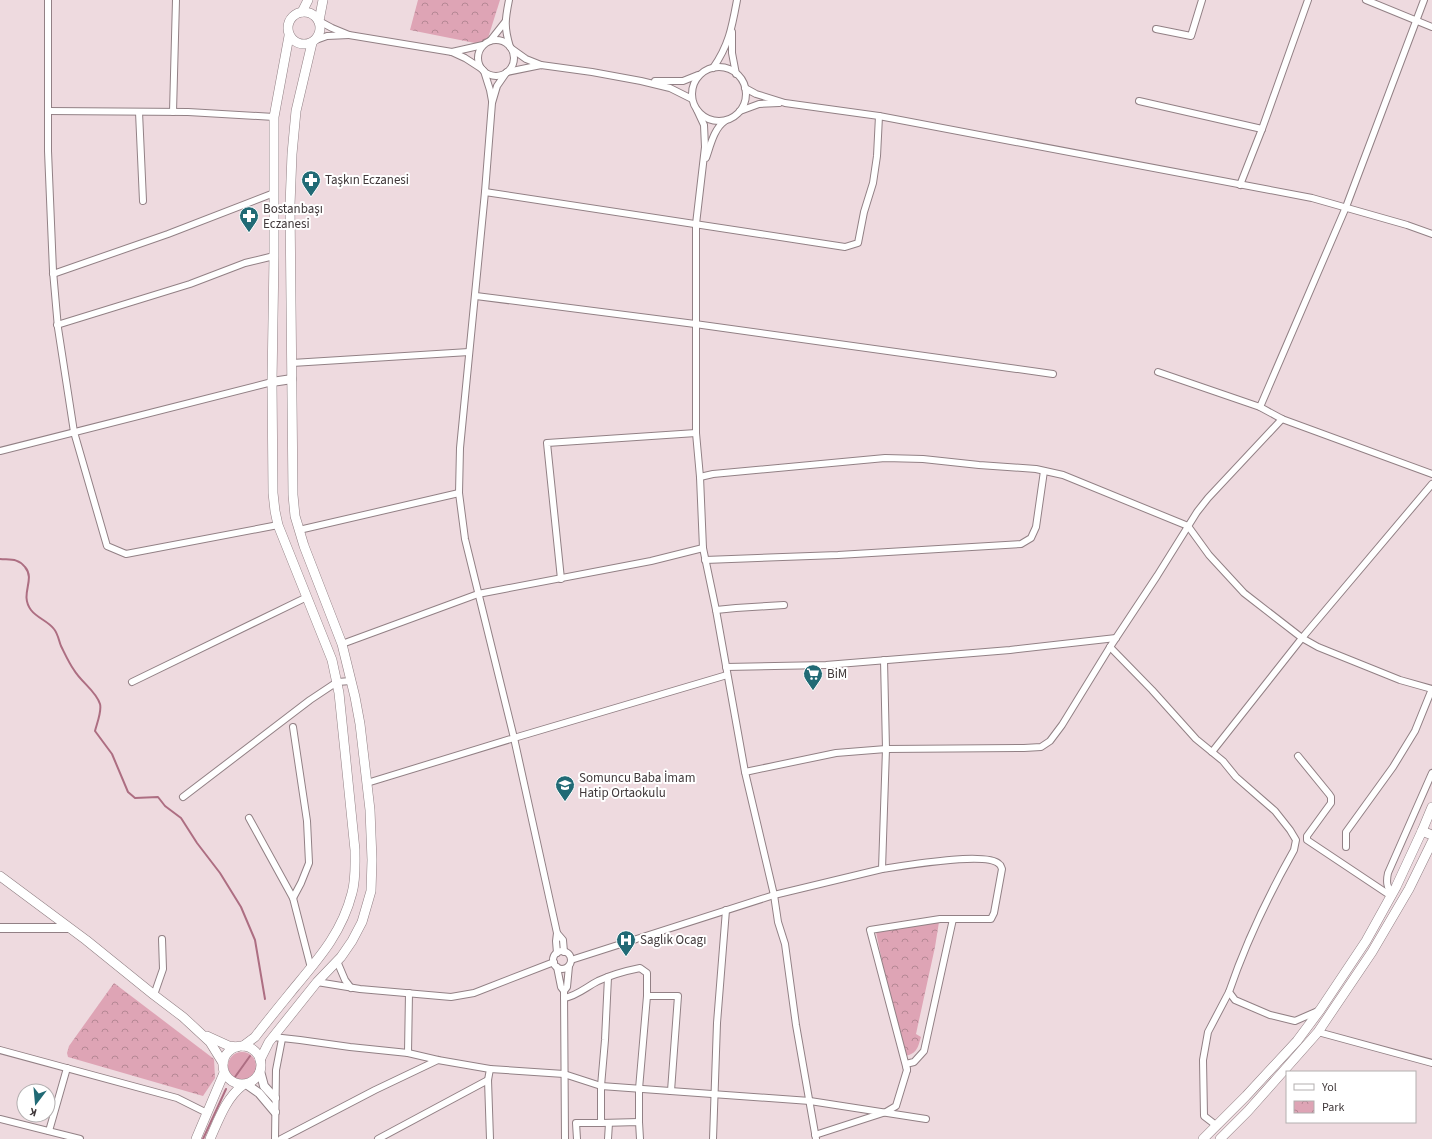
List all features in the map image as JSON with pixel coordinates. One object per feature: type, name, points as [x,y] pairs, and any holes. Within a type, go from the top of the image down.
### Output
[{"type":"main road","points":[[302,12],[308,0]]},
{"type":"main road","points":[[210,1139],[228,1101],[237,1089],[255,1080],[260,1071],[260,1060],[265,1047],[277,1038],[317,982],[338,961],[352,941],[362,922],[371,891],[372,860],[367,783],[360,724],[352,681],[342,644],[299,530],[295,516],[293,495],[290,204],[292,154],[296,111],[314,41],[320,31],[319,21],[323,0]]},
{"type":"main road","points":[[222,1063],[227,1053],[255,1037],[322,955],[340,927],[352,892],[355,871],[356,850],[337,682],[332,660],[278,525],[273,493],[272,382],[274,117],[289,36],[289,21],[296,14],[302,12],[312,14],[319,21]]},
{"type":"main road","points":[[289,36],[292,40],[302,45],[314,41]]},
{"type":"main road","points":[[1203,1139],[1217,1126],[1297,1040],[1320,1010],[1366,941],[1391,895],[1432,807]]},
{"type":"main road","points":[[1422,831],[1432,835]]},
{"type":"main road","points":[[1220,1139],[1266,1091],[1318,1032],[1372,952],[1409,889],[1432,842]]},
{"type":"main road","points":[[0,876],[86,940],[183,1017],[204,1035],[216,1049],[222,1063],[224,1073],[231,1082],[245,1084]]},
{"type":"main road","points":[[204,1035],[228,1046],[240,1046],[254,1050],[260,1060]]},
{"type":"main road","points":[[196,1139],[224,1073]]},
{"type":"street","points":[[48,0],[48,151],[53,274],[58,325],[74,432],[107,546],[126,554],[278,525]]},
{"type":"street","points":[[173,112],[176,0]]},
{"type":"street","points":[[509,0],[505,22],[514,58],[513,64],[497,86],[492,103],[486,192],[460,448],[459,493],[465,539],[514,738],[557,933],[557,953],[554,956],[564,995]]},
{"type":"street","points":[[713,68],[723,53],[732,27],[737,0]]},
{"type":"street","points":[[1156,28],[1191,36],[1202,0]]},
{"type":"street","points":[[1240,185],[1262,129],[1308,0]]},
{"type":"street","points":[[1366,0],[1416,22],[1432,27]]},
{"type":"street","points":[[1260,407],[1346,207],[1424,0]]},
{"type":"street","points":[[319,21],[349,35]]},
{"type":"street","points":[[452,52],[483,45],[490,41],[505,22]]},
{"type":"street","points":[[732,27],[732,54],[736,74]]},
{"type":"street","points":[[314,41],[327,36],[349,35],[452,52],[465,58],[488,74],[494,76],[500,76],[507,72],[541,65]]},
{"type":"street","points":[[490,41],[498,40],[503,42],[526,58],[541,65],[641,80],[670,88],[692,99]]},
{"type":"street","points":[[483,45],[478,59],[490,90],[492,103]]},
{"type":"street","points":[[641,80],[683,81],[713,68],[728,68],[743,82],[745,88],[744,102],[740,111],[722,123],[703,165]]},
{"type":"street","points":[[700,74],[695,80],[692,88],[692,99],[704,125],[705,147],[696,224],[695,324],[696,433],[700,477],[703,548],[716,610],[745,772],[774,895],[778,922],[785,944],[796,1026],[816,1137],[886,1112],[896,1106],[907,1070],[906,1064],[914,1062],[924,1051],[953,919]]},
{"type":"street","points":[[745,88],[756,94],[785,103],[879,116],[1312,198],[1407,225],[1432,234]]},
{"type":"street","points":[[1140,101],[1262,129]]},
{"type":"street","points":[[740,111],[759,104],[785,103]]},
{"type":"street","points":[[697,110],[712,120],[721,121],[728,119]]},
{"type":"street","points":[[48,111],[173,112],[274,117]]},
{"type":"street","points":[[139,112],[142,201]]},
{"type":"street","points":[[486,192],[846,247],[858,243],[864,212],[873,183],[877,156],[879,116]]},
{"type":"street","points":[[53,274],[168,234],[274,193]]},
{"type":"street","points":[[58,325],[190,284],[245,264],[274,256]]},
{"type":"street","points":[[476,296],[695,324],[1054,374]]},
{"type":"street","points":[[292,363],[469,352]]},
{"type":"street","points":[[1158,372],[1260,407],[1282,420],[1432,474]]},
{"type":"street","points":[[0,451],[272,382],[292,379]]},
{"type":"street","points":[[745,772],[836,753],[886,749],[1041,747],[1050,741],[1062,725],[1110,647],[1188,526],[1208,498],[1282,420]]},
{"type":"street","points":[[561,579],[547,443],[696,433]]},
{"type":"street","points":[[700,477],[713,474],[885,458],[923,459],[1044,471],[1063,475],[1188,526],[1209,555],[1244,593],[1302,638],[1318,647],[1400,680],[1432,689],[1415,731],[1393,767],[1346,832],[1346,847]]},
{"type":"street","points":[[705,560],[838,555],[1021,544],[1031,538],[1036,527],[1044,471]]},
{"type":"street","points":[[1212,752],[1302,638],[1432,484]]},
{"type":"street","points":[[299,530],[459,493]]},
{"type":"street","points":[[342,644],[478,594],[651,561],[703,548]]},
{"type":"street","points":[[132,682],[307,597]]},
{"type":"street","points":[[716,610],[784,605]]},
{"type":"street","points":[[726,667],[826,665],[1010,650],[1116,638]]},
{"type":"street","points":[[1110,647],[1152,690],[1196,739],[1227,765],[1236,777],[1274,811],[1290,830],[1296,840],[1294,850],[1261,910],[1229,992],[1208,1032],[1203,1060],[1204,1116],[1217,1126]]},
{"type":"street","points":[[882,869],[886,749],[884,660]]},
{"type":"street","points":[[367,783],[727,675]]},
{"type":"street","points":[[184,797],[310,700],[337,682],[352,681]]},
{"type":"street","points":[[293,727],[307,821],[309,863],[293,898]]},
{"type":"street","points":[[1298,756],[1329,794],[1332,800],[1307,836],[1308,840],[1391,895]]},
{"type":"street","points":[[1391,895],[1387,887],[1386,880],[1388,873],[1432,773]]},
{"type":"street","points":[[249,818],[293,898],[311,968]]},
{"type":"street","points":[[317,982],[351,988],[451,997],[474,993],[556,965],[563,969],[570,963],[774,895],[882,869],[960,859],[987,860],[999,863],[1002,869],[1000,884],[994,913],[991,919],[940,919],[870,930],[907,1070]]},
{"type":"street","points":[[713,1139],[717,1022],[726,910]]},
{"type":"street","points":[[0,928],[69,928]]},
{"type":"street","points":[[557,933],[563,940],[564,952]]},
{"type":"street","points":[[154,995],[163,968],[162,939]]},
{"type":"street","points":[[557,953],[564,952],[569,954],[570,963],[567,987],[564,995],[565,1139]]},
{"type":"street","points":[[338,961],[345,980],[351,988]]},
{"type":"street","points":[[564,995],[572,997],[597,982],[621,972],[640,968],[646,973],[647,996],[639,1089],[640,1139]]},
{"type":"street","points":[[601,1123],[601,1086],[608,977]]},
{"type":"street","points":[[1229,992],[1235,1000],[1270,1015],[1295,1021],[1320,1010]]},
{"type":"street","points":[[408,1053],[409,994]]},
{"type":"street","points":[[647,996],[678,996],[671,1091]]},
{"type":"street","points":[[1318,1032],[1432,1063]]},
{"type":"street","points":[[275,1139],[277,1038],[408,1053],[490,1069],[564,1074],[601,1086],[810,1101],[926,1119]]},
{"type":"street","points":[[0,1050],[177,1098],[207,1113]]},
{"type":"street","points":[[281,1139],[375,1090],[438,1060]]},
{"type":"street","points":[[50,1131],[67,1068]]},
{"type":"street","points":[[490,1069],[488,1080],[490,1139]]},
{"type":"street","points":[[260,1071],[264,1086],[275,1098]]},
{"type":"street","points":[[378,1139],[488,1080]]},
{"type":"street","points":[[245,1084],[259,1093],[275,1112]]},
{"type":"street","points":[[0,1119],[80,1139]]},
{"type":"street","points":[[577,1139],[576,1123],[640,1122]]},
{"type":"street","points":[[608,1139],[609,1123]]},
{"type":"green space","points":[[418,0],[500,0],[488,38],[480,44],[410,30]]},
{"type":"green space","points":[[939,922],[916,1034],[921,1037],[915,1052],[905,1056],[901,1054],[876,932]]},
{"type":"green space","points":[[114,983],[214,1059],[215,1078],[203,1096],[68,1057],[67,1053],[69,1046]]},
{"type":"green space","points":[[242,1052],[252,1056],[256,1066],[252,1076],[242,1080],[232,1076],[228,1066],[232,1056]]},
{"type":"waterway","points":[[0,559],[17,561],[25,567],[29,577],[27,598],[31,610],[54,629],[72,667],[98,699],[100,710],[95,731],[112,754],[128,792],[135,798],[158,797],[165,806],[181,818],[197,843],[220,873],[241,907],[255,940],[265,999]]},
{"type":"waterway","points":[[235,1077],[250,1056]]},
{"type":"waterway","points":[[203,1139],[226,1089]]},
{"type":"place","name":"Taşkın Eczanesi","points":[[311,197]]},
{"type":"place","name":"Bostanbaşı Eczanesi","points":[[249,233]]},
{"type":"place","name":"BiM","points":[[813,691]]},
{"type":"place","name":"Somuncu Baba İmam Hatip Ortaokulu","points":[[565,802]]},
{"type":"place","name":"Saglık Ocagı","points":[[626,957]]}]
